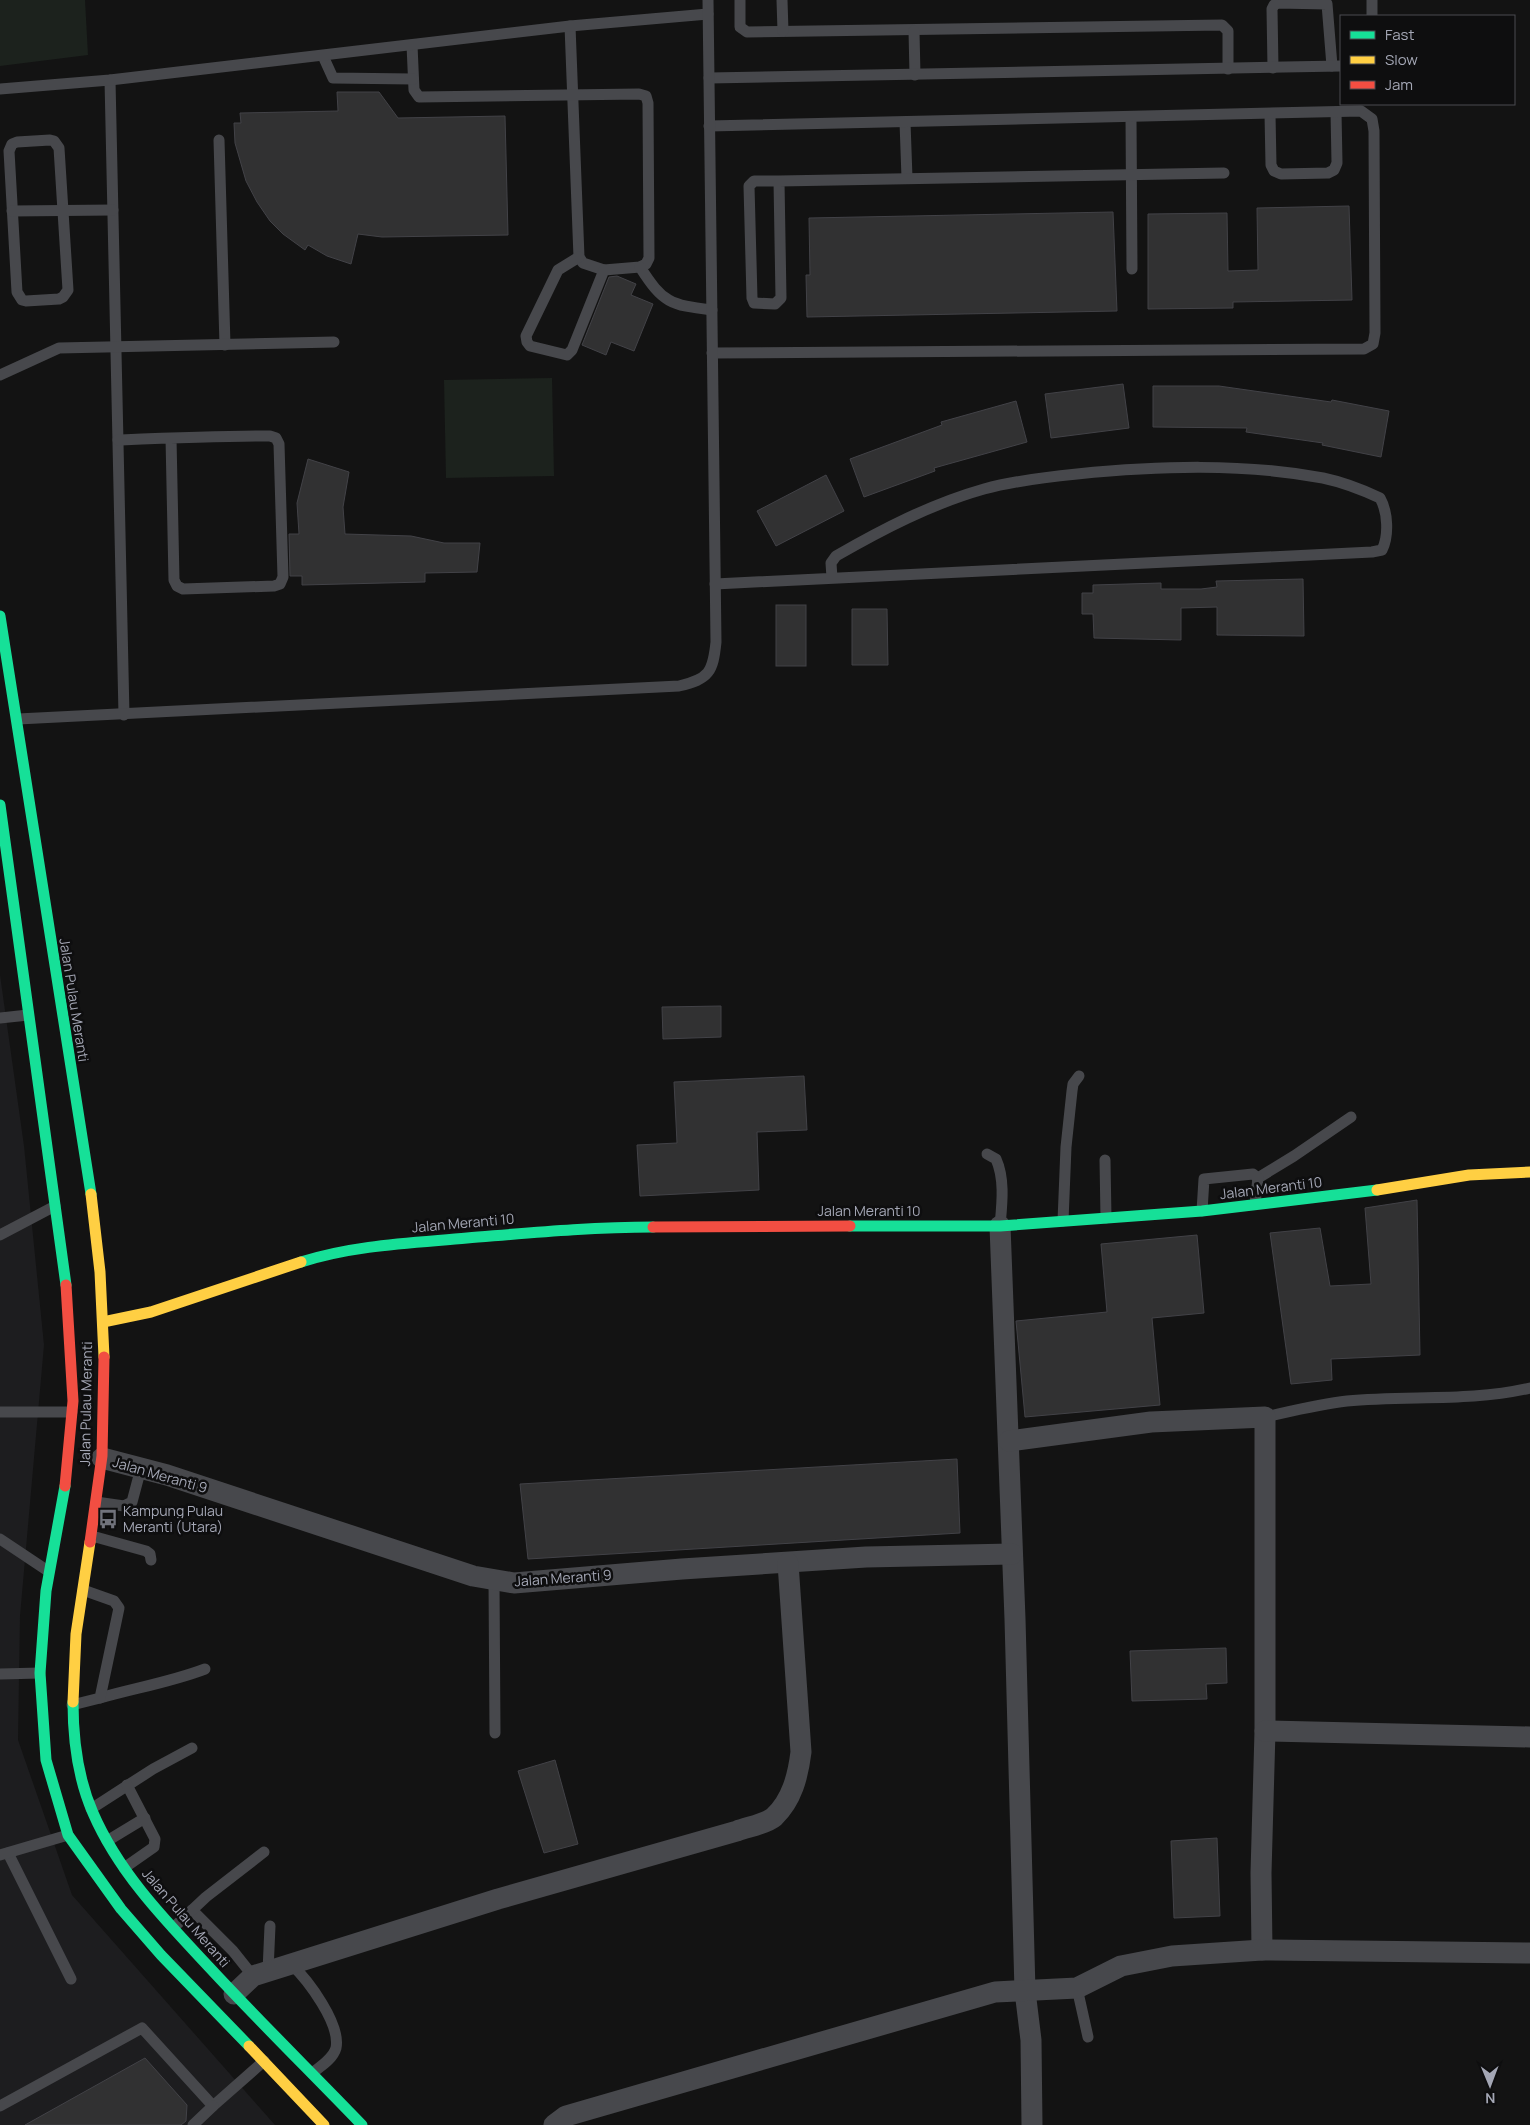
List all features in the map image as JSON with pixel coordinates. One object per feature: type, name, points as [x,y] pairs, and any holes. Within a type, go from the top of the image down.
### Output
[{"type":"main road","name":"Jalan Pulau Meranti","points":[[0,616],[18,719],[48,932],[84,1156],[95,1274],[103,1322],[104,1406],[102,1458],[83,1590],[71,1705],[77,1756],[91,1809],[106,1841],[138,1890],[234,1994],[362,2125]]},
{"type":"main road","name":"Jalan Pulau Meranti","points":[[0,805],[4,878],[28,1015],[55,1206],[69,1276],[72,1412],[68,1467],[46,1591],[40,1673],[46,1760],[68,1835],[121,1908],[150,1942],[324,2125]]},
{"type":"main road","name":"Jalan Meranti 10","points":[[103,1322],[151,1312],[326,1254],[406,1243],[602,1227],[1000,1226],[1202,1212],[1357,1193],[1469,1175],[1530,1172]]},
{"type":"street","points":[[1000,1226],[1009,1441],[1025,1991],[1031,2040],[1032,2125]]},
{"type":"street","points":[[1009,1441],[1151,1422],[1265,1417],[1265,1731],[1260,1873],[1262,1950]]},
{"type":"street","name":"Jalan Meranti 9","points":[[102,1458],[141,1468],[494,1580],[514,1583],[682,1569],[866,1557],[1012,1554]]},
{"type":"street","points":[[234,1994],[260,1973],[498,1899],[737,1831],[773,1818],[792,1792],[799,1773],[801,1752],[788,1563]]},
{"type":"street","points":[[1265,1731],[1530,1737]]},
{"type":"street","points":[[554,2125],[566,2116],[995,1992],[1077,1988],[1121,1966],[1172,1956],[1262,1950],[1530,1953]]},
{"type":"lane","points":[[18,719],[679,686],[697,682],[709,673],[716,642],[708,0]]},
{"type":"lane","points":[[740,0],[740,27],[742,30],[783,32],[914,31],[1222,25],[1228,31],[1228,69]]},
{"type":"lane","points":[[782,0],[783,32]]},
{"type":"lane","points":[[1372,0],[1372,15]]},
{"type":"lane","points":[[709,78],[916,75],[1228,69],[1273,68],[1336,66],[1327,4],[1278,3],[1274,5],[1272,9],[1273,68]]},
{"type":"lane","points":[[0,89],[110,80],[570,26],[708,14]]},
{"type":"lane","points":[[412,44],[414,90],[419,97],[574,93],[639,94],[646,96],[648,102],[649,258],[646,264],[640,267],[604,270],[583,263],[579,257],[574,93],[570,26]]},
{"type":"lane","points":[[914,31],[916,75]]},
{"type":"lane","points":[[323,56],[333,78],[413,79]]},
{"type":"lane","points":[[110,80],[124,715]]},
{"type":"lane","points":[[710,126],[1361,111],[1372,120],[1374,131],[1375,333],[1373,344],[1364,349],[712,352]]},
{"type":"lane","points":[[1270,114],[1271,165],[1274,172],[1281,174],[1328,172],[1334,170],[1337,164],[1336,112]]},
{"type":"lane","points":[[1131,117],[1133,174],[1132,269]]},
{"type":"lane","points":[[905,122],[907,178]]},
{"type":"lane","points":[[50,140],[58,144],[63,210],[67,294],[59,299],[22,300],[17,292],[10,147],[17,142],[50,140]]},
{"type":"lane","points":[[219,140],[225,345]]},
{"type":"lane","points":[[778,181],[781,298],[775,304],[758,304],[752,298],[748,186],[754,180],[1224,173]]},
{"type":"lane","points":[[12,211],[113,210]]},
{"type":"lane","points":[[579,257],[558,270],[526,336],[526,342],[530,346],[567,355],[572,350],[604,270]]},
{"type":"lane","points":[[640,267],[653,287],[668,302],[687,307],[712,310]]},
{"type":"lane","points":[[0,375],[59,348],[334,342]]},
{"type":"lane","points":[[118,440],[171,438],[270,436],[276,438],[280,444],[283,577],[280,584],[274,586],[183,589],[177,586],[174,580],[171,438]]},
{"type":"lane","points":[[715,584],[1372,552],[1382,550],[1385,543],[1385,507],[1380,498],[1325,478],[1274,471],[1193,468],[1122,470],[1046,478],[985,489],[925,509],[836,556],[831,563],[832,578]]},
{"type":"lane","points":[[0,1018],[28,1015]]},
{"type":"lane","points":[[1063,1221],[1066,1147],[1072,1091],[1073,1084],[1079,1076]]},
{"type":"lane","points":[[1258,1178],[1294,1156],[1351,1116]]},
{"type":"lane","points":[[987,1154],[996,1158],[1000,1169],[1002,1204],[1000,1226]]},
{"type":"lane","points":[[1105,1160],[1106,1218]]},
{"type":"lane","points":[[1202,1212],[1204,1179],[1253,1174],[1258,1178]]},
{"type":"lane","points":[[1255,1204],[1258,1178]]},
{"type":"lane","points":[[0,1235],[55,1206]]},
{"type":"lane","points":[[1265,1417],[1347,1401],[1466,1396],[1511,1392],[1530,1388]]},
{"type":"lane","points":[[0,1412],[72,1412]]},
{"type":"lane","points":[[96,1502],[128,1505],[132,1502],[141,1468]]},
{"type":"lane","points":[[92,1536],[146,1551],[150,1554],[150,1560]]},
{"type":"lane","points":[[0,1538],[50,1572]]},
{"type":"lane","points":[[494,1580],[495,1733]]},
{"type":"lane","points":[[83,1590],[114,1601],[119,1608],[100,1698]]},
{"type":"lane","points":[[71,1705],[140,1686],[178,1679],[205,1669]]},
{"type":"lane","points":[[0,1674],[40,1673]]},
{"type":"lane","points":[[91,1809],[127,1785],[192,1748]]},
{"type":"lane","points":[[124,1869],[154,1848],[155,1839],[127,1785]]},
{"type":"lane","points":[[106,1841],[145,1818]]},
{"type":"lane","points":[[68,1835],[4,1854],[71,1979]]},
{"type":"lane","points":[[173,1928],[192,1910],[264,1852]]},
{"type":"lane","points":[[192,1910],[233,1951],[260,1973],[270,1926]]},
{"type":"lane","points":[[292,1964],[326,2008],[336,2042],[336,2050],[331,2057],[312,2074]]},
{"type":"lane","points":[[1077,1988],[1088,2037]]},
{"type":"lane","points":[[0,2106],[142,2028],[213,2106]]},
{"type":"lane","points":[[193,2125],[264,2061]]},
{"type":"shaded area","points":[[0,0],[85,0],[88,55],[0,66]]},
{"type":"shaded area","points":[[552,378],[554,476],[446,478],[444,380]]},
{"type":"shaded area","points":[[0,975],[24,1146],[44,1345],[20,1616],[18,1740],[72,1895],[275,2125],[0,2125]]},
{"type":"building","points":[[337,92],[379,92],[398,118],[505,116],[508,235],[382,237],[358,234],[351,264],[327,256],[308,245],[305,250],[283,234],[270,221],[246,181],[235,143],[234,123],[241,123],[240,113],[338,111]]},
{"type":"building","points":[[1349,206],[1352,300],[1233,302],[1233,308],[1148,309],[1148,214],[1227,213],[1228,271],[1258,270],[1257,208]]},
{"type":"building","points":[[1113,212],[1117,311],[807,317],[806,275],[810,275],[809,218]]},
{"type":"building","points":[[617,276],[636,284],[631,295],[653,304],[634,351],[611,342],[606,355],[582,345],[609,277]]},
{"type":"building","points":[[1123,384],[1129,428],[1051,438],[1045,394]]},
{"type":"building","points":[[1153,386],[1219,386],[1331,402],[1332,400],[1389,411],[1381,457],[1322,445],[1323,443],[1246,432],[1247,428],[1153,427]]},
{"type":"building","points":[[1016,401],[1027,442],[934,468],[935,471],[864,497],[850,459],[942,425],[941,422]]},
{"type":"building","points":[[308,459],[349,472],[343,507],[345,534],[411,536],[444,543],[480,543],[477,572],[425,573],[425,582],[302,585],[302,576],[290,576],[289,534],[299,534],[297,503]]},
{"type":"building","points":[[826,475],[844,511],[776,546],[757,511]]},
{"type":"building","points":[[1303,579],[1304,636],[1217,635],[1217,607],[1181,608],[1181,640],[1094,638],[1093,614],[1082,614],[1082,593],[1093,593],[1093,585],[1161,583],[1161,589],[1201,589],[1217,587],[1216,581]]},
{"type":"building","points":[[776,605],[806,605],[806,666],[776,666]]},
{"type":"building","points":[[852,609],[887,609],[888,665],[852,665]]},
{"type":"building","points":[[721,1006],[721,1037],[663,1039],[662,1007]]},
{"type":"building","points":[[804,1076],[807,1130],[757,1132],[759,1190],[640,1196],[637,1145],[677,1143],[674,1082]]},
{"type":"building","points":[[1417,1200],[1420,1355],[1331,1359],[1332,1380],[1291,1384],[1270,1233],[1320,1228],[1330,1286],[1371,1284],[1365,1208]]},
{"type":"building","points":[[1197,1235],[1204,1313],[1152,1318],[1160,1405],[1025,1417],[1016,1321],[1107,1312],[1101,1244]]},
{"type":"building","points":[[957,1459],[960,1533],[528,1559],[520,1484]]},
{"type":"building","points":[[1226,1648],[1227,1683],[1206,1684],[1207,1699],[1132,1701],[1130,1651]]},
{"type":"building","points":[[555,1760],[578,1844],[544,1853],[518,1771]]},
{"type":"building","points":[[1217,1838],[1220,1916],[1174,1918],[1171,1841]]},
{"type":"building","points":[[145,2058],[187,2105],[186,2121],[181,2125],[25,2125]]},
{"type":"traffic: fast","points":[[0,616],[91,1194]]},
{"type":"traffic: fast","points":[[0,805],[66,1285]]},
{"type":"traffic: fast","points":[[850,1226],[1000,1226],[1202,1211],[1377,1190]]},
{"type":"traffic: fast","points":[[301,1262],[362,1248],[404,1243],[606,1228],[653,1227]]},
{"type":"traffic: fast","points":[[65,1486],[46,1591],[40,1673],[46,1760],[68,1835],[121,1909],[161,1955],[249,2046]]},
{"type":"traffic: fast","points":[[73,1702],[75,1744],[80,1773],[93,1813],[116,1856],[144,1895],[176,1932],[362,2125]]},
{"type":"traffic: slow","points":[[1377,1190],[1469,1175],[1530,1172]]},
{"type":"traffic: slow","points":[[91,1194],[100,1272],[104,1357]]},
{"type":"traffic: slow","points":[[103,1322],[151,1312],[301,1262]]},
{"type":"traffic: slow","points":[[73,1702],[76,1634],[90,1542]]},
{"type":"traffic: slow","points":[[249,2046],[324,2125]]},
{"type":"traffic: jam","points":[[653,1227],[850,1226]]},
{"type":"traffic: jam","points":[[65,1486],[73,1401],[66,1285]]},
{"type":"traffic: jam","points":[[90,1542],[102,1456],[104,1357]]},
{"type":"place","name":"Kampung Pulau Meranti (Utara)","points":[[108,1519]]}]
